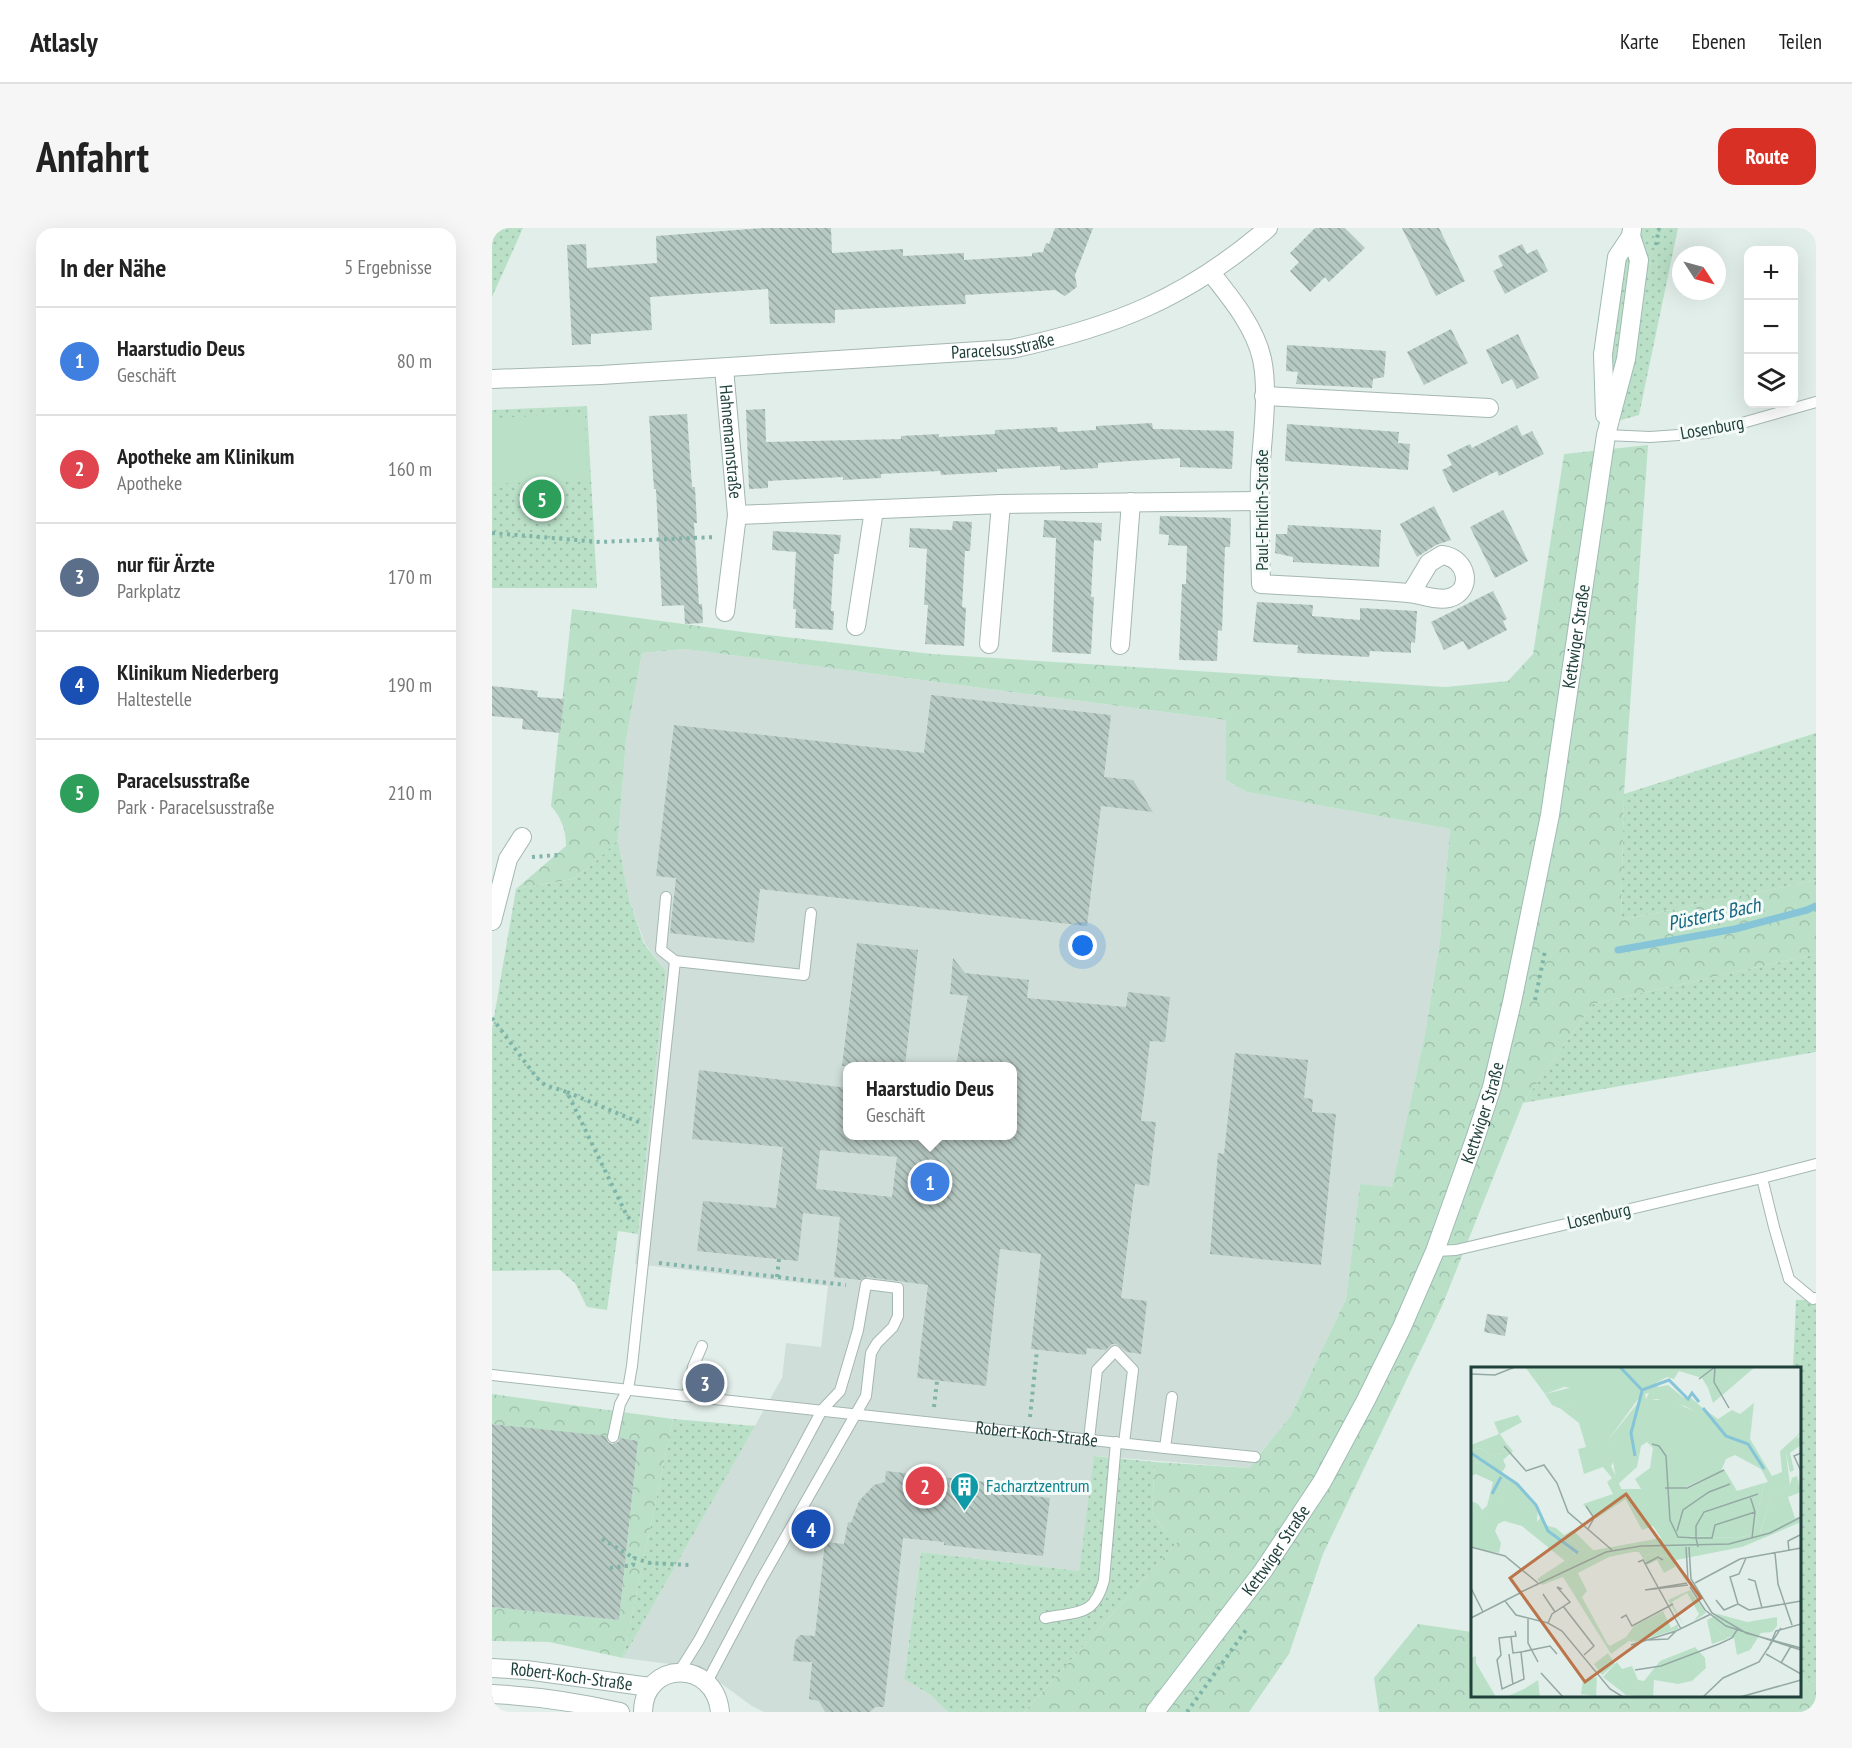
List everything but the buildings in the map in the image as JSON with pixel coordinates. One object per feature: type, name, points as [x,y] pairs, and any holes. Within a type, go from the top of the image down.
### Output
[{"type":"street","name":"Paracelsusstraße","points":[[492,379],[724,368],[1011,350],[1105,325],[1142,310],[1211,273],[1268,228]]},
{"type":"street","name":"Kettwiger Straße","points":[[1155,1712],[1263,1571],[1322,1482],[1402,1327],[1435,1251],[1479,1129],[1492,1087],[1512,1002],[1550,815],[1606,435],[1603,354],[1617,257],[1631,232]]},
{"type":"street","name":"Paul-Ehrlich-Straße","points":[[1211,273],[1248,325],[1262,359],[1264,396],[1259,501],[1261,584],[1411,593]]},
{"type":"street","name":"Hahnemannstraße","points":[[724,368],[737,516],[725,612]]},
{"type":"street","points":[[1264,396],[1489,408]]},
{"type":"street","name":"Hahnemannstraße","points":[[737,516],[1001,504],[1259,501]]},
{"type":"street","points":[[1120,645],[1131,502]]},
{"type":"street","points":[[988,644],[1001,504]]},
{"type":"street","points":[[856,626],[874,510]]},
{"type":"street","points":[[492,921],[508,859],[522,837]]},
{"type":"street","name":"Robert-Koch-Straße","points":[[492,1668],[525,1670],[650,1687]]},
{"type":"street","points":[[643,1712],[643,1702],[650,1687],[663,1676],[679,1672],[694,1674],[707,1682],[719,1701],[720,1712]]},
{"type":"street","name":"Robert-Koch-Straße","points":[[492,1694],[528,1695],[577,1702],[620,1712]]},
{"type":"lane","name":"Losenburg","points":[[1606,435],[1650,437],[1707,433],[1816,402]]},
{"type":"lane","points":[[666,897],[662,950],[675,961],[804,975],[811,913]]},
{"type":"lane","points":[[613,1437],[620,1404],[628,1389],[675,961]]},
{"type":"lane","name":"Losenburg","points":[[1435,1251],[1456,1250],[1816,1164]]},
{"type":"lane","points":[[1762,1178],[1789,1279],[1813,1299],[1816,1298]]},
{"type":"lane","points":[[679,1672],[699,1640],[822,1410],[840,1391],[858,1330],[866,1284],[898,1288],[898,1316],[893,1327],[877,1343],[872,1353],[866,1396],[761,1580],[707,1682]]},
{"type":"lane","points":[[687,1396],[693,1367],[702,1346]]},
{"type":"lane","points":[[1045,1618],[1084,1611],[1094,1604],[1104,1580],[1120,1442],[1133,1370],[1115,1351],[1097,1370],[1089,1439]]},
{"type":"lane","name":"Robert-Koch-Straße","points":[[492,1375],[1255,1457]]},
{"type":"lane","points":[[1165,1448],[1172,1397]]},
{"type":"path","points":[[492,533],[600,542],[734,537]]},
{"type":"path","points":[[492,1018],[537,1078],[545,1085],[658,1130]]},
{"type":"path","points":[[567,1092],[627,1216],[646,1235]]},
{"type":"path","points":[[777,1277],[779,1259]]},
{"type":"path","points":[[643,1262],[846,1285]]},
{"type":"path","points":[[1028,1432],[1037,1350]]},
{"type":"path","points":[[933,1422],[937,1381]]},
{"type":"path","points":[[602,1539],[634,1558],[650,1563],[689,1566]]},
{"type":"path","points":[[610,1568],[633,1565],[634,1558]]},
{"type":"shaded area","points":[[685,649],[1226,720],[1226,780],[1247,792],[1450,829],[1440,940],[1425,1034],[1392,1188],[1360,1184],[1346,1299],[1291,1415],[1249,1468],[1095,1456],[1079,1571],[921,1552],[904,1679],[929,1694],[948,1712],[764,1712],[752,1706],[700,1668],[623,1658],[782,1378],[786,1343],[821,1347],[828,1286],[635,1264],[666,971],[645,944],[628,895],[618,840],[626,740],[642,653]]},
{"type":"green space","points":[[492,228],[523,228],[492,297]]},
{"type":"green space","points":[[1633,228],[1678,228],[1674,246],[1672,246],[1672,257],[1639,415],[1614,422],[1606,354],[1621,261]]},
{"type":"green space","points":[[587,406],[597,588],[492,588],[492,410]]},
{"type":"green space","points":[[585,414],[587,480],[492,484],[492,418]]},
{"type":"green space","points":[[1648,445],[1624,794],[1621,920],[1816,880],[1816,954],[1593,1004],[1523,1103],[1442,1306],[1323,1554],[1289,1654],[1249,1712],[1024,1712],[1179,1540],[1162,1528],[1152,1512],[1155,1462],[1249,1468],[1291,1415],[1346,1299],[1360,1184],[1392,1187],[1425,1034],[1440,940],[1450,829],[1247,792],[1226,780],[1226,720],[685,649],[642,653],[626,740],[618,840],[592,865],[573,879],[516,889],[566,846],[563,825],[551,806],[572,609],[932,654],[1445,687],[1508,681],[1533,654],[1564,454]]},
{"type":"green space","points":[[1816,733],[1816,880],[1621,920],[1624,794]]},
{"type":"green space","points":[[618,840],[628,895],[644,944],[666,971],[638,1234],[618,1231],[607,1310],[587,1307],[575,1283],[560,1270],[492,1271],[492,1029],[516,889],[573,879],[592,865]]},
{"type":"green space","points":[[1816,954],[1816,1052],[1523,1103],[1593,1004]]},
{"type":"green space","points":[[1796,1300],[1816,1300],[1816,1682],[1801,1679],[1801,1367],[1793,1367]]},
{"type":"green space","points":[[492,1394],[673,1419],[623,1658],[549,1642],[492,1641],[492,1607],[619,1620],[638,1441],[492,1424]]},
{"type":"green space","points":[[673,1419],[755,1426],[623,1658]]},
{"type":"green space","points":[[1094,1456],[1155,1462],[1152,1512],[1162,1528],[1180,1539],[1024,1712],[948,1712],[929,1694],[904,1679],[921,1552],[1079,1571]]},
{"type":"green space","points":[[1418,1624],[1471,1632],[1471,1697],[1801,1697],[1801,1679],[1816,1682],[1816,1712],[1379,1712],[1374,1678]]},
{"type":"waterway","name":"Püsterts Bach","points":[[1618,950],[1735,929],[1816,906]]},
{"type":"place","name":"Paracelsusstraße","points":[[542,499]]},
{"type":"place","name":"Haarstudio Deus","points":[[930,1182]]},
{"type":"place","name":"nur für Ärzte","points":[[705,1383]]},
{"type":"place","name":"Apotheke am Klinikum","points":[[925,1486]]},
{"type":"place","name":"Facharztzentrum","points":[[965,1512]]},
{"type":"place","name":"Klinikum Niederberg","points":[[811,1529]]}]
